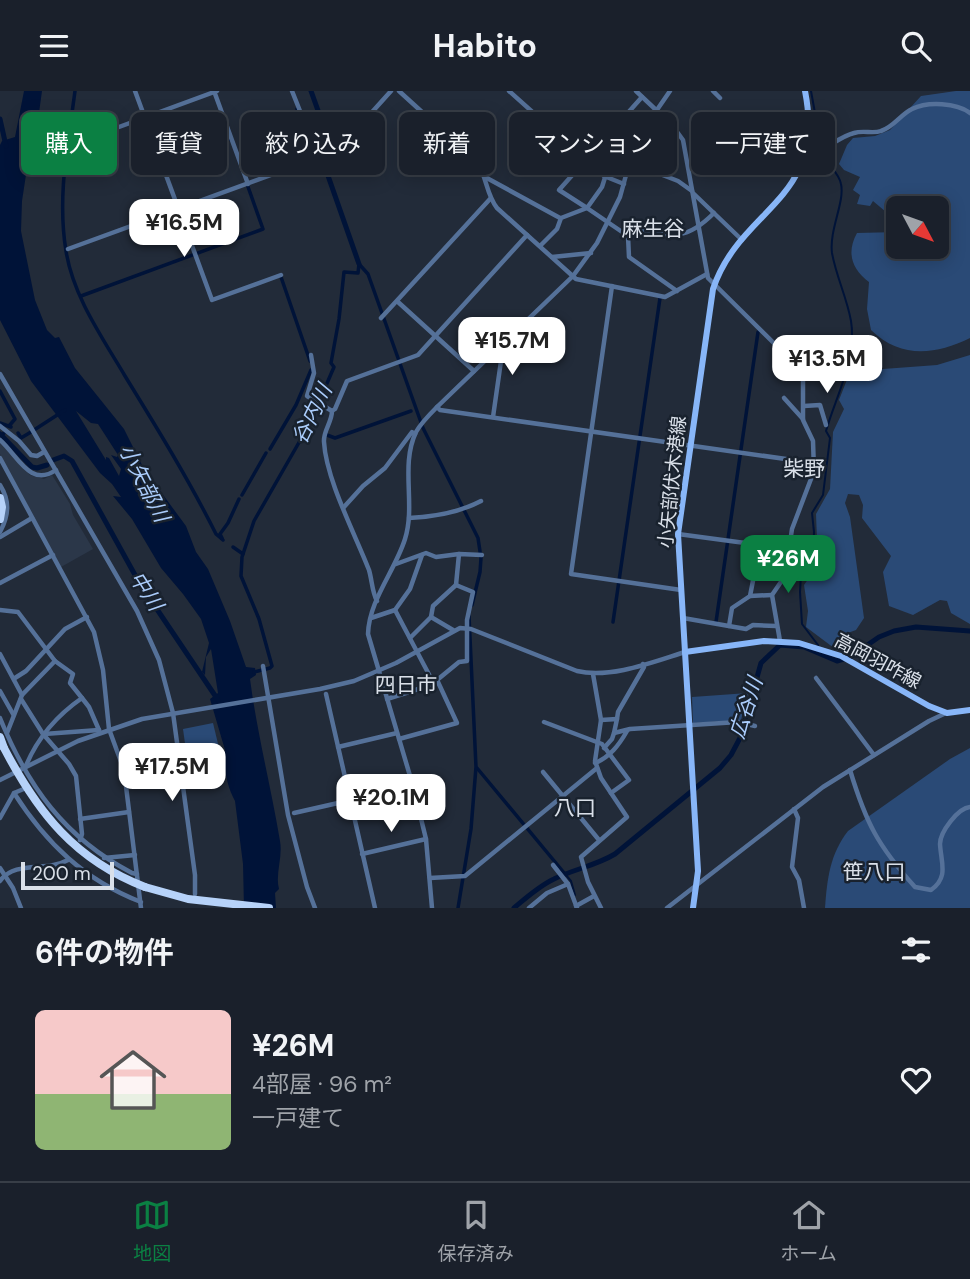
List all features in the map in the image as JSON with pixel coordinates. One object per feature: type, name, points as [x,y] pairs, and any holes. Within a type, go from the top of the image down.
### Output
[{"type":"highway","points":[[0,498],[0,519]]},
{"type":"highway","points":[[3,740],[36,803],[64,837],[95,863],[145,887],[269,908]]},
{"type":"main road","name":"小矢部伏木港線","points":[[805,91],[808,112]]},
{"type":"main road","name":"小矢部伏木港線","points":[[693,908],[697,884],[694,795],[678,534],[715,285],[725,263],[742,240],[781,200],[797,175]]},
{"type":"main road","name":"高岡羽咋線","points":[[685,653],[749,643],[799,643],[852,661],[929,706],[947,713]]},
{"type":"main road","points":[[947,713],[970,710]]},
{"type":"street","points":[[135,91],[143,112]]},
{"type":"street","points":[[161,112],[215,91],[248,184]]},
{"type":"street","points":[[292,91],[300,111]]},
{"type":"street","points":[[68,249],[322,155],[342,144],[391,91]]},
{"type":"street","points":[[399,91],[477,162],[485,177],[490,199],[576,279],[665,297],[707,274]]},
{"type":"street","points":[[509,91],[532,112]]},
{"type":"street","points":[[636,91],[679,133],[686,152],[707,274],[803,372],[803,420]]},
{"type":"street","points":[[657,110],[670,91]]},
{"type":"street","points":[[713,91],[720,98]]},
{"type":"street","points":[[628,112],[642,97]]},
{"type":"street","points":[[835,142],[853,133],[883,131],[910,110],[919,107],[944,105],[963,108],[970,113]]},
{"type":"street","points":[[166,175],[212,300],[281,275]]},
{"type":"street","points":[[572,175],[559,190],[628,236]]},
{"type":"street","points":[[432,908],[426,839],[369,634],[370,618],[408,530],[409,464],[415,434],[437,407],[573,276],[591,253],[608,222],[626,175]]},
{"type":"street","points":[[663,175],[678,181],[693,193],[742,240]]},
{"type":"street","points":[[540,246],[556,229],[561,218],[587,208],[601,187],[604,176],[624,184]]},
{"type":"street","points":[[485,177],[561,218]]},
{"type":"street","points":[[383,317],[490,199]]},
{"type":"street","points":[[677,291],[629,257],[628,236],[636,228],[667,236],[684,235],[714,213]]},
{"type":"street","points":[[330,410],[335,409],[347,381],[418,355],[527,235]]},
{"type":"street","points":[[552,257],[591,253]]},
{"type":"street","points":[[612,286],[571,574],[681,590]]},
{"type":"street","points":[[398,302],[474,371]]},
{"type":"street","points":[[493,417],[503,347],[501,345]]},
{"type":"street","points":[[311,355],[314,367],[307,396],[330,410],[332,415],[323,437],[325,452],[370,573],[377,601]]},
{"type":"street","points":[[0,374],[137,611],[159,660],[174,713],[198,898]]},
{"type":"street","points":[[780,641],[772,596],[785,576],[792,529],[806,495],[814,463],[813,441],[803,420],[784,398]]},
{"type":"street","points":[[804,406],[820,405],[826,425]]},
{"type":"street","points":[[437,407],[440,410],[814,463]]},
{"type":"street","points":[[0,426],[19,441],[31,456],[44,452]]},
{"type":"street","points":[[344,507],[363,486],[385,468],[412,432],[415,434]]},
{"type":"street","points":[[0,440],[27,471],[39,477],[56,470]]},
{"type":"street","points":[[0,458],[94,632],[103,670],[109,729],[124,770],[141,905]]},
{"type":"street","points":[[0,485],[8,506],[0,532]]},
{"type":"street","points":[[409,518],[419,519],[481,501]]},
{"type":"street","points":[[0,537],[33,518]]},
{"type":"street","points":[[678,534],[760,545],[750,596]]},
{"type":"street","points":[[395,564],[428,554],[436,557],[482,555]]},
{"type":"street","points":[[410,638],[431,617],[433,606],[456,586],[459,554]]},
{"type":"street","points":[[0,583],[53,555]]},
{"type":"street","points":[[370,618],[394,610],[410,589],[422,555]]},
{"type":"street","points":[[387,699],[436,683],[459,663],[467,661],[473,592],[456,586]]},
{"type":"street","points":[[729,626],[732,608],[750,596],[772,596]]},
{"type":"street","points":[[0,610],[19,612],[55,661],[73,674],[70,683],[89,707],[99,731]]},
{"type":"street","points":[[338,747],[457,723],[394,610]]},
{"type":"street","points":[[15,678],[26,671],[65,629],[87,617]]},
{"type":"street","points":[[431,617],[453,630]]},
{"type":"street","points":[[683,618],[746,629],[752,625],[776,626]]},
{"type":"street","points":[[43,734],[99,731],[142,719],[343,684],[378,671],[453,630],[468,628],[577,671],[593,674],[685,653]]},
{"type":"street","points":[[0,654],[43,734],[76,776],[82,834],[80,840]]},
{"type":"street","points":[[3,740],[22,697],[55,661]]},
{"type":"street","points":[[604,748],[612,739],[621,704],[644,667],[643,663]]},
{"type":"street","points":[[263,666],[288,815],[315,908]]},
{"type":"street","points":[[593,674],[601,720],[596,744],[596,766],[627,817],[581,857],[594,896],[601,908]]},
{"type":"street","points":[[816,678],[874,755]]},
{"type":"street","points":[[0,692],[13,715]]},
{"type":"street","points":[[326,694],[375,908]]},
{"type":"street","points":[[25,768],[36,742],[82,698]]},
{"type":"street","points":[[667,908],[794,809],[850,770],[929,721],[947,713]]},
{"type":"street","points":[[0,719],[3,740],[57,817],[80,840],[104,858],[137,874]]},
{"type":"street","points":[[601,720],[617,719]]},
{"type":"street","points":[[544,722],[596,744],[602,744],[629,780],[611,793]]},
{"type":"street","points":[[614,733],[738,722],[755,726]]},
{"type":"street","points":[[0,780],[99,731]]},
{"type":"street","points":[[430,878],[465,876],[606,758],[628,731]]},
{"type":"street","points":[[850,770],[862,811],[878,842],[915,887],[924,890],[931,891],[944,870],[940,844],[942,835],[958,811],[970,807]]},
{"type":"street","points":[[543,772],[599,840]]},
{"type":"street","points":[[0,818],[14,793],[33,784]]},
{"type":"street","points":[[294,813],[413,786]]},
{"type":"street","points":[[14,793],[31,820],[73,865],[96,881],[141,905]]},
{"type":"street","points":[[794,809],[798,818],[792,867],[799,880],[804,908]]},
{"type":"street","points":[[80,819],[129,812]]},
{"type":"street","points":[[362,854],[426,839]]},
{"type":"street","points":[[73,865],[89,847]]},
{"type":"street","points":[[104,858],[135,855]]},
{"type":"street","points":[[0,881],[9,871],[55,865],[68,860]]},
{"type":"street","points":[[553,865],[568,884],[577,907],[594,896]]},
{"type":"street","points":[[0,868],[13,888],[21,908]]},
{"type":"street","points":[[529,908],[547,893],[568,884]]},
{"type":"shaded area","points":[[970,91],[970,338],[931,351],[906,350],[894,346],[871,330],[867,309],[869,282],[858,272],[851,254],[857,233],[886,232],[886,259],[949,259],[949,196],[886,196],[886,212],[873,201],[870,206],[857,204],[860,195],[853,190],[860,177],[844,170],[839,164],[853,138],[875,136],[890,130],[921,96]]},
{"type":"shaded area","points":[[970,355],[970,624],[951,613],[947,601],[940,600],[913,615],[889,606],[883,572],[891,556],[862,518],[863,505],[859,495],[848,494],[845,503],[850,517],[864,618],[856,630],[845,634],[838,651],[806,627],[808,611],[804,585],[818,565],[816,514],[830,489],[833,432],[844,409],[839,400],[848,377],[856,371],[937,365]]},
{"type":"shaded area","points":[[0,442],[30,475],[44,479],[52,475],[93,549],[61,567],[0,454]]},
{"type":"shaded area","points":[[748,693],[741,720],[693,723],[692,697]]},
{"type":"shaded area","points":[[213,723],[220,752],[190,760],[187,758],[183,729]]},
{"type":"shaded area","points":[[970,748],[970,908],[825,908],[830,867],[848,831],[950,759]]},
{"type":"water","name":"小矢部川","points":[[24,91],[42,91],[39,112],[21,112],[21,175],[26,175],[21,231],[35,300],[47,330],[55,338],[59,337],[75,368],[124,429],[144,469],[186,526],[196,552],[208,569],[246,667],[255,668],[256,675],[250,679],[281,847],[279,889],[275,893],[276,908],[244,908],[243,864],[235,801],[228,783],[225,750],[210,699],[218,693],[211,649],[206,657],[205,675],[202,672],[209,643],[201,619],[161,568],[132,519],[113,496],[121,497],[112,484],[100,473],[31,381],[0,320],[2,141],[15,137]],"holes":[[[76,411],[91,423],[98,424],[118,455],[111,455],[121,469],[119,476]]]},
{"type":"waterway","points":[[75,91],[64,171],[63,210],[66,251],[75,284],[98,331],[172,454],[216,534],[223,540]]},
{"type":"waterway","name":"谷内川","points":[[311,91],[335,158],[326,170],[359,264]]},
{"type":"waterway","points":[[811,91],[815,112]]},
{"type":"waterway","points":[[0,119],[6,146]]},
{"type":"waterway","points":[[227,139],[231,140]]},
{"type":"waterway","points":[[818,645],[802,624],[801,574],[813,556],[812,513],[823,495],[830,438],[826,431],[848,363],[852,335],[849,312],[832,253],[842,191],[835,172]]},
{"type":"waterway","points":[[81,296],[263,229],[247,184]]},
{"type":"waterway","points":[[359,264],[368,274],[423,428],[478,538],[480,572],[472,605]]},
{"type":"waterway","name":"谷内川","points":[[254,672],[272,666],[259,619],[241,576],[242,557],[254,521],[309,425],[334,367],[331,363],[344,272],[358,273],[359,264]]},
{"type":"waterway","points":[[281,277],[310,361]]},
{"type":"waterway","points":[[613,622],[660,298]]},
{"type":"waterway","points":[[716,622],[758,332]]},
{"type":"waterway","points":[[270,449],[296,405],[311,370]]},
{"type":"waterway","points":[[0,391],[15,419],[9,426]]},
{"type":"waterway","points":[[34,430],[65,410]]},
{"type":"waterway","points":[[327,435],[335,438],[411,411]]},
{"type":"waterway","points":[[0,423],[11,427]]},
{"type":"waterway","points":[[18,433],[21,438],[31,432]]},
{"type":"waterway","name":"中川","points":[[0,434],[32,467],[47,465]]},
{"type":"waterway","points":[[242,495],[266,453]]},
{"type":"waterway","name":"中川","points":[[53,460],[64,456],[72,461],[140,584],[218,700]]},
{"type":"waterway","points":[[222,538],[220,534],[239,499]]},
{"type":"waterway","points":[[233,547],[243,554]]},
{"type":"waterway","points":[[458,908],[471,829],[476,767],[469,616]]},
{"type":"waterway","name":"広谷川","points":[[514,908],[549,882],[615,854],[720,768],[740,738],[761,663],[780,645],[804,647],[837,661],[850,657],[879,637],[894,631],[916,627],[970,631]]},
{"type":"waterway","points":[[477,768],[565,874]]},
{"type":"waterway","points":[[565,874],[571,881],[575,895]]},
{"type":"district","name":"麻生谷","points":[[653,229]]},
{"type":"district","name":"柴野","points":[[804,469]]},
{"type":"district","name":"四日市","points":[[406,685]]},
{"type":"district","name":"八口","points":[[575,808]]},
{"type":"district","name":"笹八口","points":[[874,872]]}]
